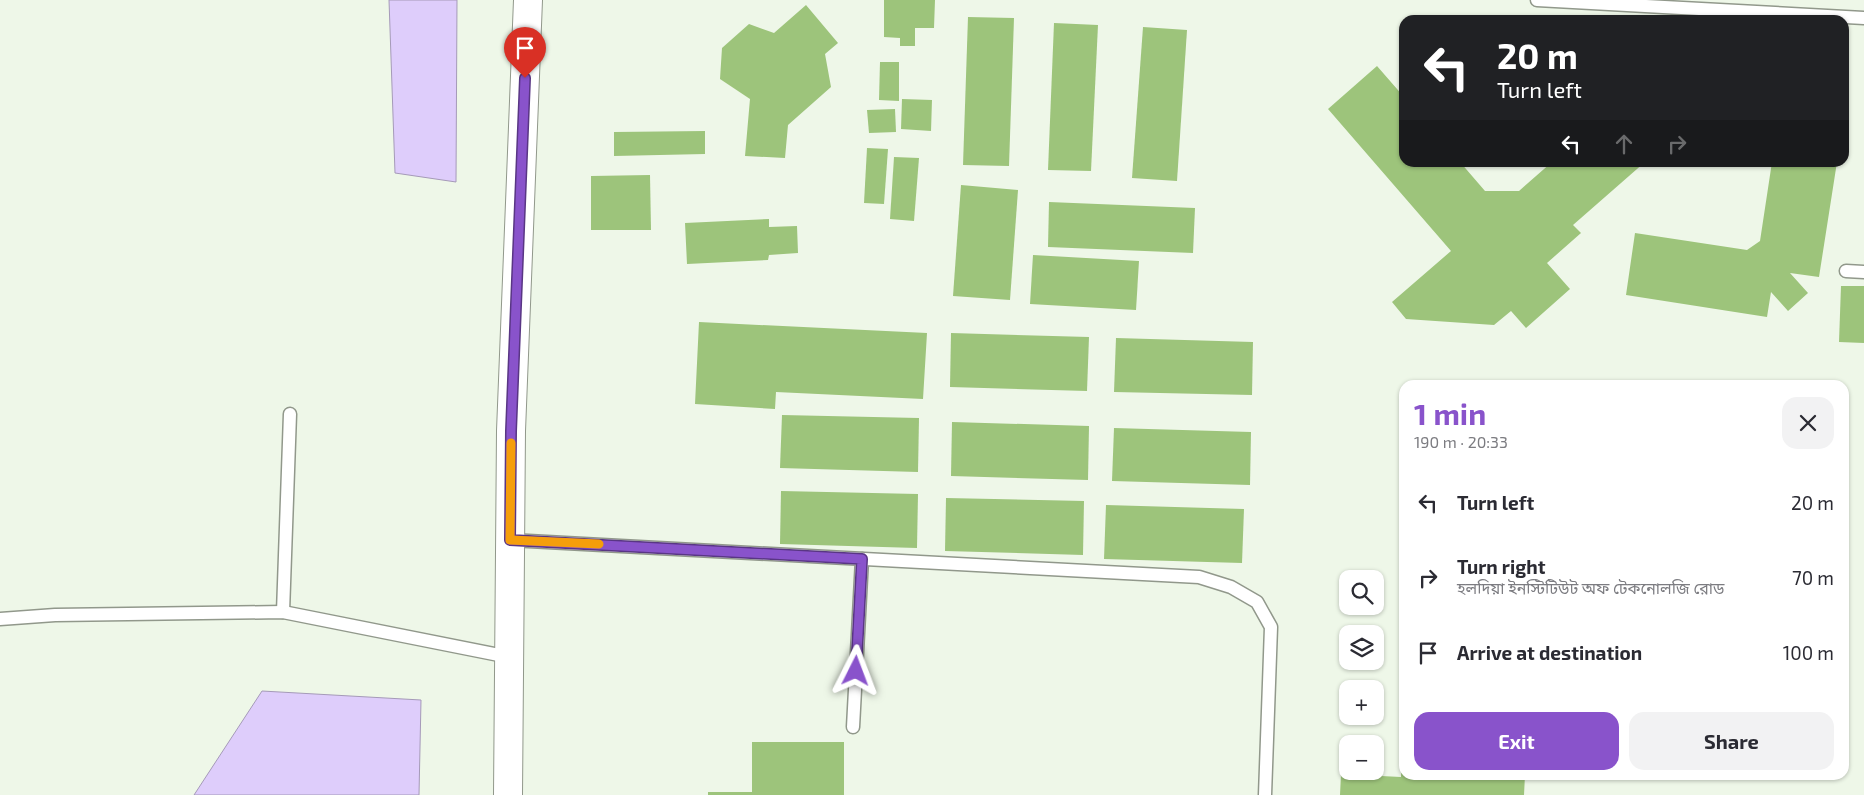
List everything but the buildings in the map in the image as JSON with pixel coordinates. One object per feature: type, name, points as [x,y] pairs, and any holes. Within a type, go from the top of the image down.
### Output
[{"type":"street","points":[[508,795],[511,431],[528,0]]},
{"type":"lane","points":[[1537,0],[1810,15]]},
{"type":"lane","points":[[1849,17],[1864,18]]},
{"type":"lane","points":[[1846,271],[1864,272]]},
{"type":"lane","points":[[283,612],[290,414]]},
{"type":"lane","points":[[510,540],[1199,577],[1231,586],[1257,602],[1271,627],[1265,795]]},
{"type":"lane","points":[[853,727],[862,559]]},
{"type":"lane","points":[[0,619],[55,615],[283,612],[509,657]]},
{"type":"shaded area","points":[[389,0],[457,0],[456,182],[395,173]]},
{"type":"shaded area","points":[[262,691],[421,700],[419,795],[194,795]]},
{"type":"slow traffic","points":[[511,443],[510,540],[599,544]]},
{"type":"route","points":[[525,78],[511,431],[510,540],[862,559],[856,671]]}]
